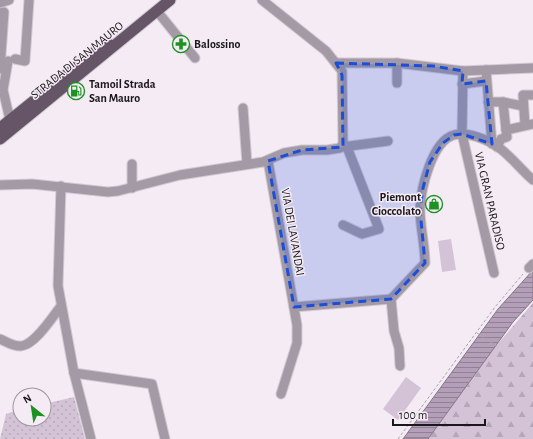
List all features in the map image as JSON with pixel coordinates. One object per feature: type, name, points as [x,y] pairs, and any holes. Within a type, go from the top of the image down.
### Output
[{"type":"main road","name":"STRADA DI SAN MAURO","points":[[0,128],[158,5],[170,0]]},
{"type":"main road","name":"STRADA DI SAN MAURO","points":[[0,139],[158,5]]},
{"type":"street","points":[[0,3],[9,0]]},
{"type":"street","points":[[6,65],[25,60],[29,0]]},
{"type":"street","points":[[262,0],[326,51],[336,63],[342,75],[343,143],[379,229],[362,234],[343,225]]},
{"type":"street","points":[[158,5],[195,58]]},
{"type":"street","points":[[0,13],[4,12],[6,65],[3,90],[10,120]]},
{"type":"street","points":[[336,63],[397,63],[463,71],[533,68]]},
{"type":"street","points":[[397,63],[397,83]]},
{"type":"street","points":[[486,70],[488,102],[495,145],[533,180]]},
{"type":"street","name":"VIA GRAN PARADISO","points":[[463,71],[462,134],[494,273]]},
{"type":"street","points":[[462,84],[486,81]]},
{"type":"street","points":[[506,130],[529,125],[523,106],[523,95],[533,95]]},
{"type":"street","points":[[488,102],[503,102],[523,106]]},
{"type":"street","points":[[495,145],[501,139],[507,137],[503,102]]},
{"type":"street","points":[[243,108],[247,164]]},
{"type":"street","points":[[294,307],[391,299],[425,263],[420,209],[423,188],[430,162],[443,143],[454,135],[462,134]]},
{"type":"street","name":"VIA GRAN PARADISO","points":[[462,134],[481,139],[495,145]]},
{"type":"street","points":[[0,185],[8,183],[61,186],[108,192],[132,188],[180,175],[268,161],[284,153],[302,150],[326,150],[388,142]]},
{"type":"street","name":"VIA DEI LAVANDAI","points":[[268,161],[294,307],[297,343],[281,394]]},
{"type":"street","points":[[132,164],[132,188]]},
{"type":"street","points":[[61,186],[58,286],[74,373],[91,439]]},
{"type":"street","points":[[391,299],[394,331],[399,348],[400,366]]},
{"type":"street","points":[[0,339],[16,346],[25,345],[32,341],[61,306]]},
{"type":"street","points":[[74,373],[152,384],[165,439]]},
{"type":"path","points":[[398,439],[476,332],[531,266]]},
{"type":"path","points":[[476,332],[498,347]]},
{"type":"highlighted area","points":[[336,63],[433,66],[463,71],[462,84],[486,81],[492,144],[462,134],[454,135],[443,143],[430,162],[423,188],[420,209],[425,263],[391,299],[294,307],[268,161],[302,150],[343,147],[342,75]]},
{"type":"green space","points":[[451,239],[456,270],[442,272],[438,241]]},
{"type":"green space","points":[[533,303],[533,439],[428,439],[495,347]]},
{"type":"green space","points":[[406,377],[421,388],[398,420],[383,409]]},
{"type":"green space","points":[[74,397],[85,439],[0,439],[6,414],[12,412],[12,427],[52,427],[52,402]]},
{"type":"shaded area","points":[[533,270],[533,300],[513,322],[428,439],[403,439],[498,309]]},
{"type":"place","name":"Balossino","points":[[181,44]]},
{"type":"place","name":"Tamoil Strada San Mauro","points":[[76,91]]},
{"type":"place","name":"Piemont Cioccolato","points":[[434,204]]}]
